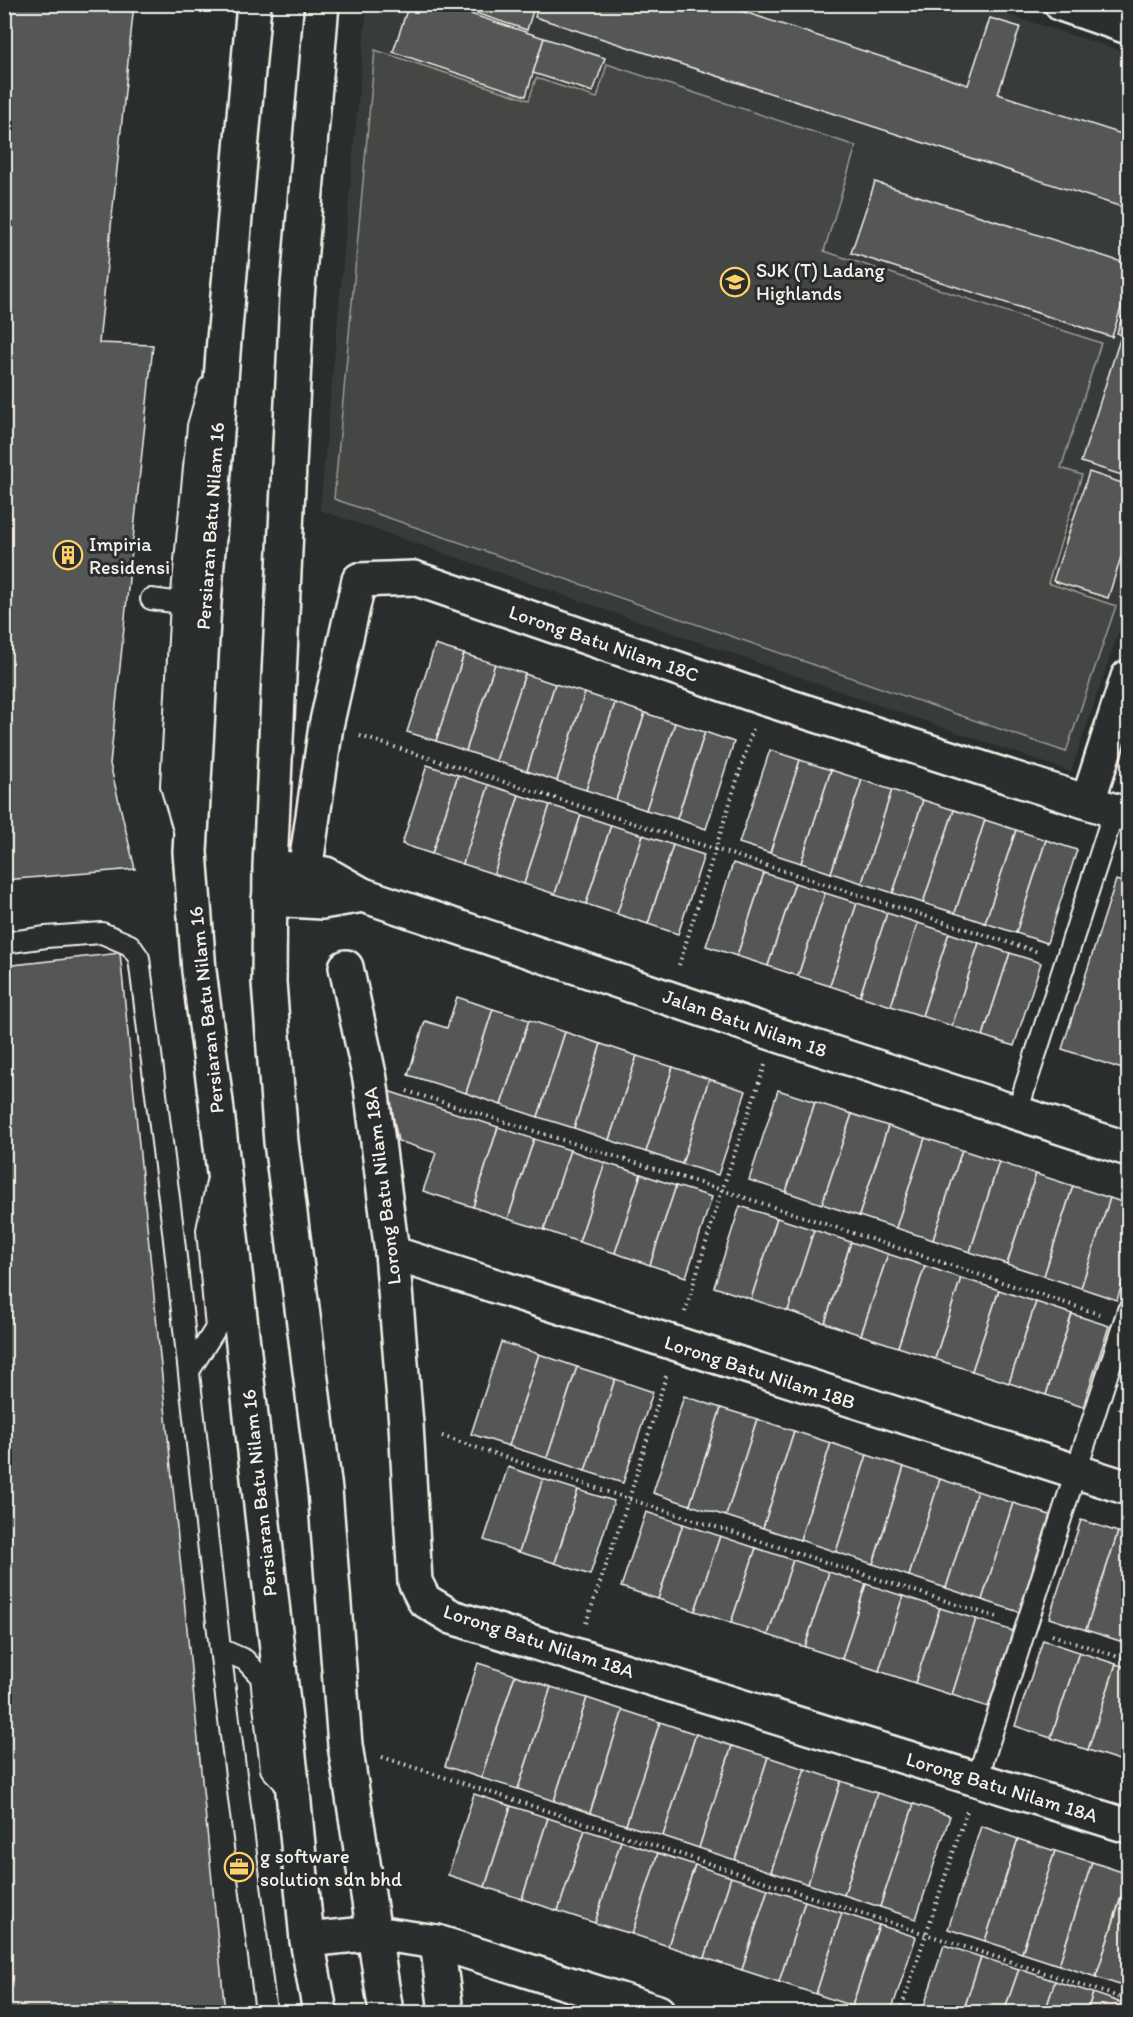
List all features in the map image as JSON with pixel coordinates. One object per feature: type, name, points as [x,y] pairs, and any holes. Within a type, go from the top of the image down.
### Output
[{"type":"street","name":"Persiaran Batu Nilam 16","points":[[254,4],[224,340],[204,603],[190,852],[200,971],[293,1792],[307,1940],[320,2013]]},
{"type":"street","points":[[322,4],[297,298],[270,866],[268,982],[281,1142],[326,1490],[345,1746],[386,2013]]},
{"type":"street","points":[[1061,4],[1128,27]]},
{"type":"street","name":"Lorong Batu Nilam 18C","points":[[305,871],[326,726],[359,580],[414,578],[763,698],[1110,809]]},
{"type":"street","points":[[1110,809],[1128,677]]},
{"type":"street","name":"Jalan Batu Nilam 18","points":[[270,866],[326,874],[363,895],[775,1034],[1128,1149]]},
{"type":"street","name":"Jalan Batu Nilam 18","points":[[269,899],[322,902],[363,895]]},
{"type":"street","name":"Lorong Batu Nilam 18A","points":[[346,967],[370,1079],[392,1253],[406,1424],[415,1582],[424,1600],[452,1617],[1128,1826]]},
{"type":"street","name":"Lorong Batu Nilam 18B","points":[[392,1253],[1128,1488]]},
{"type":"street","points":[[307,1940],[375,1932],[437,1942],[658,2013]]},
{"type":"street","points":[[437,1942],[446,2013]]},
{"type":"lane","points":[[190,852],[171,786],[181,603],[198,426],[224,340]]},
{"type":"lane","points":[[151,599],[181,603]]},
{"type":"lane","points":[[1017,1112],[1110,809]]},
{"type":"lane","points":[[4,943],[102,933],[129,945],[140,958],[220,1649],[266,2013]]},
{"type":"lane","points":[[189,1371],[216,1328],[207,1230],[223,1162]]},
{"type":"lane","points":[[977,1779],[1126,1316]]},
{"type":"lane","points":[[220,1649],[246,1660],[261,1677],[271,1769],[293,1792]]},
{"type":"path","points":[[669,997],[763,698]]},
{"type":"path","points":[[326,726],[716,848],[1065,961]]},
{"type":"path","points":[[370,1079],[1126,1316]]},
{"type":"path","points":[[406,1424],[640,1503],[1128,1660]]},
{"type":"path","points":[[345,1746],[1128,2000]]},
{"type":"path","points":[[900,2013],[977,1779]]},
{"type":"shaded area","name":"SJK (T) Ladang Highlands","points":[[367,5],[978,5],[1128,53],[1128,604],[1071,772],[320,510]]},
{"type":"shaded area","name":"SJK (T) Ladang Highlands","points":[[375,50],[529,100],[536,78],[597,98],[607,64],[856,146],[824,251],[1101,343],[1061,468],[1082,475],[1048,583],[1116,606],[1066,752],[334,499]]},
{"type":"building","name":"Impiria Residensi","points":[[4,4],[134,4],[99,343],[153,345],[110,764],[135,869],[4,880]]},
{"type":"building","points":[[409,4],[440,4],[544,38],[526,96],[393,52]]},
{"type":"building","points":[[449,4],[535,4],[527,30]]},
{"type":"building","points":[[539,4],[720,4],[968,85],[990,18],[1020,27],[998,94],[1128,136],[1128,209],[535,17]]},
{"type":"building","points":[[544,38],[605,58],[593,92],[533,73]]},
{"type":"building","points":[[875,182],[1128,264],[1128,285],[1112,337],[851,253]]},
{"type":"building","points":[[1128,298],[1128,337],[1117,333]]},
{"type":"building","points":[[1120,339],[1128,342],[1128,477],[1081,462]]},
{"type":"building","points":[[1089,472],[1128,485],[1128,535],[1108,598],[1053,581]]},
{"type":"building","points":[[435,645],[464,654],[436,741],[407,732]]},
{"type":"building","points":[[464,654],[495,664],[466,751],[436,741]]},
{"type":"building","points":[[495,664],[525,674],[496,761],[466,751]]},
{"type":"building","points":[[525,674],[555,684],[527,771],[496,761]]},
{"type":"building","points":[[555,684],[585,693],[557,781],[527,771]]},
{"type":"building","points":[[585,693],[615,703],[586,790],[557,781]]},
{"type":"building","points":[[615,703],[645,713],[616,800],[586,790]]},
{"type":"building","points":[[645,713],[675,723],[646,810],[616,800]]},
{"type":"building","points":[[675,723],[705,732],[677,819],[646,810]]},
{"type":"building","points":[[705,732],[734,742],[706,829],[677,819]]},
{"type":"building","points":[[770,750],[800,760],[770,853],[739,843]]},
{"type":"building","points":[[800,760],[831,770],[801,863],[770,853]]},
{"type":"building","points":[[427,765],[458,775],[432,854],[402,844]]},
{"type":"building","points":[[831,770],[862,780],[831,873],[801,863]]},
{"type":"building","points":[[458,775],[489,785],[463,864],[432,854]]},
{"type":"building","points":[[862,780],[892,790],[862,883],[831,873]]},
{"type":"building","points":[[489,785],[519,795],[494,874],[463,864]]},
{"type":"building","points":[[892,790],[923,800],[893,893],[862,883]]},
{"type":"building","points":[[519,795],[550,805],[524,884],[494,874]]},
{"type":"building","points":[[923,800],[954,810],[923,903],[893,893]]},
{"type":"building","points":[[550,805],[581,815],[555,894],[524,884]]},
{"type":"building","points":[[954,810],[985,820],[955,913],[923,903]]},
{"type":"building","points":[[581,815],[611,825],[586,904],[555,894]]},
{"type":"building","points":[[985,820],[1016,830],[985,923],[955,913]]},
{"type":"building","points":[[611,825],[643,835],[617,914],[586,904]]},
{"type":"building","points":[[1016,830],[1046,840],[1016,933],[985,923]]},
{"type":"building","points":[[643,835],[673,845],[648,924],[617,914]]},
{"type":"building","points":[[1046,840],[1077,850],[1047,943],[1016,933]]},
{"type":"building","points":[[673,845],[704,855],[678,934],[648,924]]},
{"type":"building","points":[[733,863],[764,873],[737,956],[706,946]]},
{"type":"building","points":[[764,873],[795,883],[768,966],[737,956]]},
{"type":"building","points":[[1116,880],[1128,884],[1128,1071],[1062,1049]]},
{"type":"building","points":[[795,883],[825,893],[798,976],[768,966]]},
{"type":"building","points":[[825,893],[857,903],[830,986],[798,976]]},
{"type":"building","points":[[857,903],[887,913],[860,996],[830,986]]},
{"type":"building","points":[[887,913],[918,923],[891,1006],[860,996]]},
{"type":"building","points":[[918,923],[949,933],[922,1016],[891,1006]]},
{"type":"building","points":[[949,933],[979,943],[952,1026],[922,1016]]},
{"type":"building","points":[[979,943],[1010,953],[983,1036],[952,1026]]},
{"type":"building","points":[[120,953],[225,2012],[4,2012],[4,966]]},
{"type":"building","points":[[1010,953],[1041,963],[1014,1046],[983,1036]]},
{"type":"building","points":[[457,997],[493,1009],[466,1093],[408,1075],[425,1021],[447,1028]]},
{"type":"building","points":[[493,1009],[529,1020],[501,1105],[466,1093]]},
{"type":"building","points":[[529,1020],[565,1032],[538,1117],[501,1105]]},
{"type":"building","points":[[565,1032],[601,1044],[574,1128],[538,1117]]},
{"type":"building","points":[[601,1044],[637,1056],[609,1140],[574,1128]]},
{"type":"building","points":[[637,1056],[673,1067],[646,1152],[609,1140]]},
{"type":"building","points":[[673,1067],[709,1079],[682,1164],[646,1152]]},
{"type":"building","points":[[709,1079],[746,1091],[718,1175],[682,1164]]},
{"type":"building","points":[[778,1090],[815,1102],[786,1192],[749,1180]]},
{"type":"building","points":[[388,1091],[498,1127],[473,1207],[423,1191],[436,1153],[398,1141]]},
{"type":"building","points":[[815,1102],[852,1114],[822,1204],[786,1192]]},
{"type":"building","points":[[852,1114],[888,1126],[859,1216],[822,1204]]},
{"type":"building","points":[[888,1126],[925,1138],[896,1228],[859,1216]]},
{"type":"building","points":[[498,1127],[534,1139],[508,1219],[473,1207]]},
{"type":"building","points":[[925,1138],[962,1150],[933,1240],[896,1228]]},
{"type":"building","points":[[534,1139],[570,1150],[544,1230],[508,1219]]},
{"type":"building","points":[[570,1150],[605,1163],[579,1242],[544,1230]]},
{"type":"building","points":[[962,1150],[999,1162],[970,1252],[933,1240]]},
{"type":"building","points":[[999,1162],[1036,1174],[1007,1264],[970,1252]]},
{"type":"building","points":[[605,1163],[641,1174],[615,1253],[579,1242]]},
{"type":"building","points":[[641,1174],[676,1186],[650,1265],[615,1253]]},
{"type":"building","points":[[1036,1174],[1073,1186],[1044,1276],[1007,1264]]},
{"type":"building","points":[[676,1186],[712,1197],[686,1277],[650,1265]]},
{"type":"building","points":[[1073,1186],[1110,1198],[1081,1288],[1044,1276]]},
{"type":"building","points":[[1110,1198],[1128,1204],[1128,1266],[1117,1300],[1081,1288]]},
{"type":"building","points":[[740,1206],[777,1218],[751,1299],[714,1287]]},
{"type":"building","points":[[777,1218],[814,1230],[788,1311],[751,1299]]},
{"type":"building","points":[[814,1230],[851,1242],[825,1323],[788,1311]]},
{"type":"building","points":[[851,1242],[888,1254],[861,1335],[825,1323]]},
{"type":"building","points":[[888,1254],[925,1266],[898,1347],[861,1335]]},
{"type":"building","points":[[925,1266],[961,1278],[935,1359],[898,1347]]},
{"type":"building","points":[[961,1278],[999,1290],[972,1371],[935,1359]]},
{"type":"building","points":[[999,1290],[1036,1302],[1009,1383],[972,1371]]},
{"type":"building","points":[[1036,1302],[1072,1314],[1046,1395],[1009,1383]]},
{"type":"building","points":[[1072,1314],[1109,1326],[1083,1407],[1046,1395]]},
{"type":"building","points":[[501,1342],[539,1354],[509,1446],[471,1434]]},
{"type":"building","points":[[539,1354],[577,1367],[547,1458],[509,1446]]},
{"type":"building","points":[[577,1367],[615,1379],[585,1471],[547,1458]]},
{"type":"building","points":[[1128,1378],[1128,1412],[1119,1409]]},
{"type":"building","points":[[615,1379],[653,1392],[623,1483],[585,1471]]},
{"type":"building","points":[[684,1396],[721,1408],[690,1505],[653,1493]]},
{"type":"building","points":[[721,1408],[757,1419],[726,1516],[690,1505]]},
{"type":"building","points":[[757,1419],[794,1431],[763,1528],[726,1516]]},
{"type":"building","points":[[794,1431],[831,1443],[800,1540],[763,1528]]},
{"type":"building","points":[[831,1443],[867,1455],[836,1552],[800,1540]]},
{"type":"building","points":[[867,1455],[904,1467],[873,1564],[836,1552]]},
{"type":"building","points":[[508,1467],[543,1479],[519,1552],[484,1540]]},
{"type":"building","points":[[904,1467],[940,1479],[909,1576],[873,1564]]},
{"type":"building","points":[[543,1479],[578,1490],[555,1563],[519,1552]]},
{"type":"building","points":[[940,1479],[977,1491],[946,1588],[909,1576]]},
{"type":"building","points":[[578,1490],[614,1501],[590,1575],[555,1563]]},
{"type":"building","points":[[977,1491],[1013,1503],[982,1600],[946,1588]]},
{"type":"building","points":[[1013,1503],[1050,1515],[1019,1612],[982,1600]]},
{"type":"building","points":[[646,1512],[683,1524],[658,1599],[621,1587]]},
{"type":"building","points":[[1081,1520],[1118,1532],[1086,1630],[1049,1618]]},
{"type":"building","points":[[683,1524],[720,1536],[695,1611],[658,1599]]},
{"type":"building","points":[[1118,1532],[1128,1535],[1128,1625],[1123,1642],[1086,1630]]},
{"type":"building","points":[[720,1536],[756,1548],[731,1623],[695,1611]]},
{"type":"building","points":[[756,1548],[793,1560],[768,1635],[731,1623]]},
{"type":"building","points":[[793,1560],[829,1572],[805,1647],[768,1635]]},
{"type":"building","points":[[829,1572],[866,1584],[842,1659],[805,1647]]},
{"type":"building","points":[[866,1584],[903,1596],[879,1671],[842,1659]]},
{"type":"building","points":[[903,1596],[940,1608],[915,1683],[879,1671]]},
{"type":"building","points":[[940,1608],[976,1619],[952,1695],[915,1683]]},
{"type":"building","points":[[976,1619],[1013,1631],[988,1707],[952,1695]]},
{"type":"building","points":[[1043,1640],[1079,1652],[1051,1738],[1015,1726]]},
{"type":"building","points":[[1079,1652],[1116,1664],[1088,1750],[1051,1738]]},
{"type":"building","points":[[478,1663],[515,1675],[481,1778],[445,1766]]},
{"type":"building","points":[[1116,1664],[1128,1668],[1128,1750],[1125,1762],[1088,1750]]},
{"type":"building","points":[[515,1675],[551,1687],[518,1789],[481,1778]]},
{"type":"building","points":[[551,1687],[587,1698],[554,1801],[518,1789]]},
{"type":"building","points":[[587,1698],[623,1710],[590,1813],[554,1801]]},
{"type":"building","points":[[623,1710],[660,1722],[626,1825],[590,1813]]},
{"type":"building","points":[[660,1722],[696,1734],[663,1836],[626,1825]]},
{"type":"building","points":[[696,1734],[732,1746],[699,1848],[663,1836]]},
{"type":"building","points":[[732,1746],[768,1757],[735,1860],[699,1848]]},
{"type":"building","points":[[768,1757],[805,1769],[771,1872],[735,1860]]},
{"type":"building","points":[[805,1769],[841,1781],[808,1884],[771,1872]]},
{"type":"building","points":[[841,1781],[877,1793],[844,1895],[808,1884]]},
{"type":"building","points":[[877,1793],[914,1804],[880,1907],[844,1895]]},
{"type":"building","points":[[474,1794],[511,1806],[485,1887],[448,1875]]},
{"type":"building","points":[[914,1804],[950,1816],[916,1919],[880,1907]]},
{"type":"building","points":[[511,1806],[548,1818],[522,1899],[485,1887]]},
{"type":"building","points":[[548,1818],[585,1830],[558,1911],[522,1899]]},
{"type":"building","points":[[981,1826],[1018,1839],[985,1941],[948,1929]]},
{"type":"building","points":[[585,1830],[621,1841],[595,1923],[558,1911]]},
{"type":"building","points":[[1018,1839],[1055,1851],[1022,1953],[985,1941]]},
{"type":"building","points":[[621,1841],[658,1853],[632,1934],[595,1923]]},
{"type":"building","points":[[1055,1851],[1092,1862],[1059,1965],[1022,1953]]},
{"type":"building","points":[[658,1853],[695,1865],[668,1946],[632,1934]]},
{"type":"building","points":[[1092,1862],[1128,1874],[1096,1977],[1059,1965]]},
{"type":"building","points":[[695,1865],[731,1877],[705,1958],[668,1946]]},
{"type":"building","points":[[1128,1876],[1128,1988],[1096,1977]]},
{"type":"building","points":[[731,1877],[768,1889],[742,1970],[705,1958]]},
{"type":"building","points":[[768,1889],[805,1901],[779,1982],[742,1970]]},
{"type":"building","points":[[805,1901],[842,1913],[816,1994],[779,1982]]},
{"type":"building","points":[[842,1913],[879,1925],[852,2006],[816,1994]]},
{"type":"building","points":[[879,1925],[916,1937],[891,2012],[872,2012],[852,2006]]},
{"type":"building","points":[[944,1945],[981,1957],[963,2012],[922,2012]]},
{"type":"building","points":[[981,1957],[1019,1969],[1004,2012],[963,2012]]},
{"type":"building","points":[[1019,1969],[1055,1981],[1045,2012],[1004,2012]]},
{"type":"building","points":[[1055,1981],[1093,1993],[1087,2012],[1045,2012]]},
{"type":"building","points":[[1093,1993],[1128,2005],[1127,2012],[1087,2012]]},
{"type":"place","name":"SJK (T) Ladang Highlands","points":[[735,282]]},
{"type":"place","name":"Impiria Residensi","points":[[68,555]]},
{"type":"place","name":"g software solution sdn bhd","points":[[239,1867]]}]
